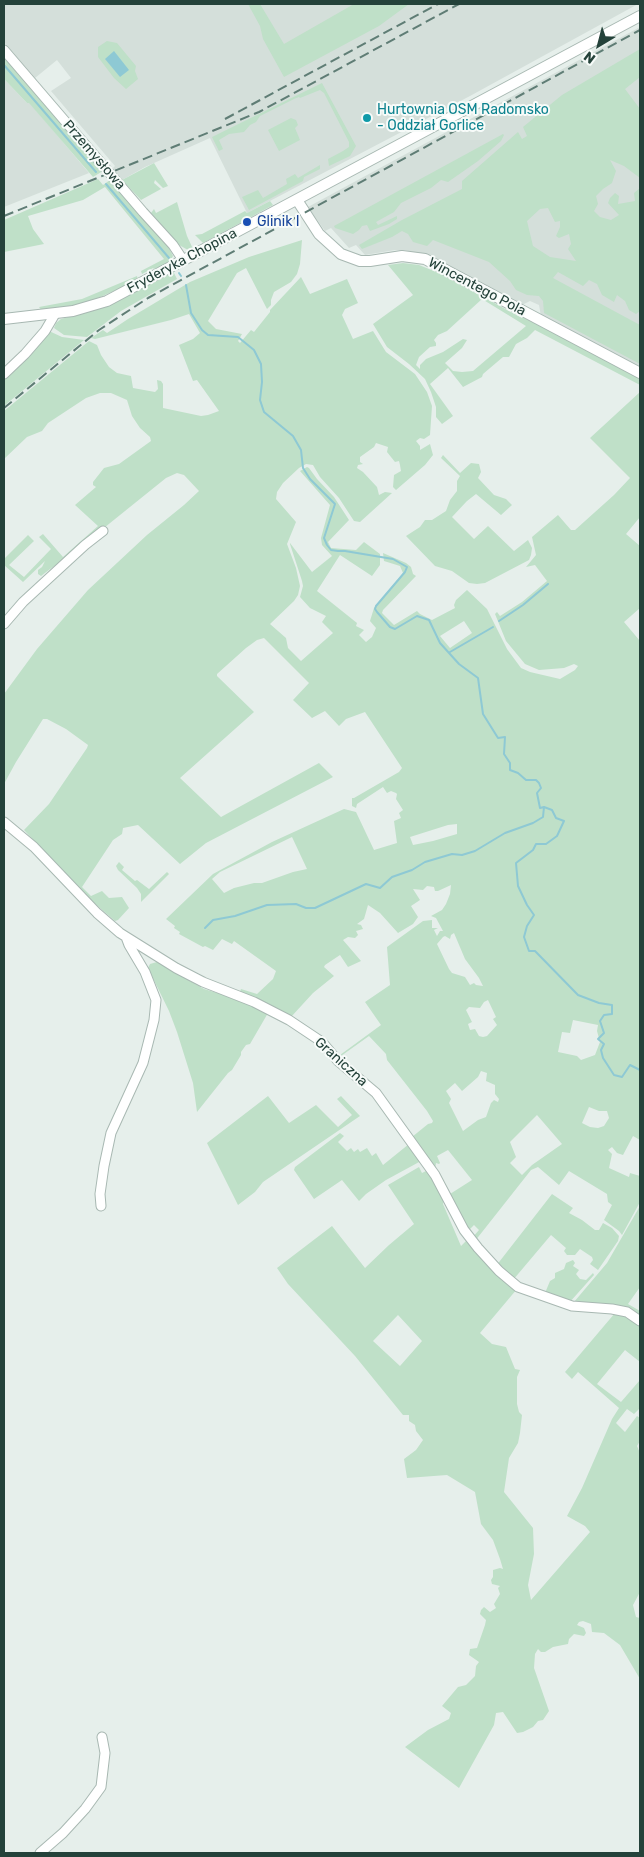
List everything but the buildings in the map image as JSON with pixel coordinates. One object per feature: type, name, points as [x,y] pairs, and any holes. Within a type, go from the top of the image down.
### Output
[{"type":"street","name":"Fryderyka Chopina","points":[[4,319],[73,311],[107,301],[640,16]]},
{"type":"street","name":"Przemysłowa","points":[[4,50],[143,212],[174,245],[183,260]]},
{"type":"street","name":"Wincentego Pola","points":[[297,200],[319,234],[341,254],[360,261],[402,256],[425,259],[640,373]]},
{"type":"street","points":[[4,374],[45,331],[55,314]]},
{"type":"street","points":[[4,624],[23,602],[103,531]]},
{"type":"street","name":"Graniczna","points":[[4,822],[34,847],[97,912],[126,937],[176,968],[203,982],[254,1002],[288,1020],[322,1042],[338,1060],[376,1093],[435,1175],[464,1230],[494,1265],[518,1287],[572,1306],[612,1308],[627,1312],[640,1321]]},
{"type":"street","points":[[101,1206],[100,1194],[111,1133],[143,1063],[154,1020],[156,1000],[145,972],[126,937]]},
{"type":"street","points":[[40,1853],[68,1827],[101,1787],[105,1753],[102,1737]]},
{"type":"shaded area","points":[[4,4],[638,4],[470,96],[247,213],[210,138],[145,167],[122,180],[113,168],[115,166],[51,91],[71,78],[57,60],[35,78],[4,42]]},
{"type":"shaded area","points":[[640,27],[640,368],[541,316],[539,305],[530,301],[520,306],[439,261],[405,250],[365,255],[356,245],[349,248],[331,228],[325,231],[308,207]]},
{"type":"shaded area","points":[[4,79],[27,103],[29,102],[89,173],[4,207]]},
{"type":"green space","points":[[248,4],[260,4],[284,44],[354,4],[409,4],[379,26],[284,77],[263,39],[260,26]]},
{"type":"green space","points":[[107,41],[117,43],[136,66],[135,71],[138,79],[126,89],[114,78],[98,57],[98,47]]},
{"type":"green space","points":[[640,49],[640,77],[625,89],[640,109],[640,178],[624,166],[610,160],[616,171],[612,183],[596,196],[598,204],[594,211],[600,217],[611,220],[619,215],[608,203],[610,198],[615,193],[619,196],[618,204],[635,201],[634,193],[640,188],[640,311],[636,314],[629,310],[625,301],[617,295],[614,302],[602,295],[597,284],[589,280],[583,286],[558,272],[553,278],[640,325],[640,364],[544,313],[543,301],[539,296],[527,295],[516,290],[510,281],[489,262],[433,240],[427,246],[413,242],[408,234],[402,231],[362,249],[359,245],[462,189],[462,181],[518,132],[522,139],[527,136],[523,127],[562,95]],"holes":[[[548,208],[555,222],[560,221],[560,227],[556,236],[559,238],[569,234],[571,244],[568,249],[576,261],[550,257],[533,246],[527,221],[540,209]]]},
{"type":"green space","points":[[4,56],[103,171],[93,177],[29,103],[4,79]]},
{"type":"green space","points":[[322,83],[356,146],[350,156],[329,166],[328,159],[349,147],[349,142],[324,93],[320,90],[294,99],[260,116],[244,132],[229,134],[219,140],[223,149],[219,151],[212,137]]},
{"type":"green space","points":[[291,118],[296,120],[298,125],[295,128],[300,140],[279,151],[268,130]]},
{"type":"green space","points":[[503,134],[501,141],[478,161],[448,182],[441,180],[431,188],[401,203],[394,212],[376,222],[378,225],[397,216],[397,219],[389,224],[370,231],[367,225],[362,226],[353,234],[335,228],[334,226]]},
{"type":"green space","points":[[154,163],[168,186],[163,188],[155,180],[154,183],[161,189],[141,200],[122,180]]},
{"type":"green space","points":[[320,165],[320,169],[304,177],[303,181],[249,210],[242,197],[258,190],[263,198],[287,184],[286,179],[295,174],[298,178]]},
{"type":"green space","points":[[98,179],[103,185],[110,180],[169,248],[173,256],[169,263],[142,274],[141,271],[164,259],[105,187],[83,200],[28,216],[33,229],[44,244],[4,252],[4,220]]},
{"type":"green space","points":[[270,201],[273,205],[203,243],[195,235],[202,234],[245,211],[247,213]]},
{"type":"green space","points":[[177,202],[193,249],[188,250],[179,245],[151,213],[154,209],[156,213]]},
{"type":"green space","points":[[302,240],[300,264],[297,274],[291,282],[274,292],[271,305],[267,309],[246,268],[237,273],[208,321],[216,329],[242,334],[238,341],[240,343],[251,330],[254,332],[270,310],[301,277],[310,294],[347,279],[358,303],[345,309],[342,315],[353,339],[373,331],[386,352],[415,374],[427,392],[432,406],[430,435],[416,441],[420,446],[420,450],[430,444],[433,455],[425,465],[396,490],[393,487],[394,475],[401,471],[400,465],[399,461],[395,462],[387,452],[388,447],[376,443],[374,447],[360,457],[360,462],[363,464],[358,465],[357,468],[377,487],[379,495],[385,492],[392,493],[360,522],[354,521],[313,465],[306,464],[299,468],[283,483],[277,492],[276,499],[296,522],[287,544],[296,568],[300,586],[294,601],[270,624],[286,638],[288,648],[301,661],[333,633],[322,622],[326,616],[310,608],[300,597],[303,586],[290,544],[312,572],[332,556],[322,545],[321,538],[330,505],[300,471],[307,467],[334,497],[349,520],[328,542],[331,548],[356,550],[364,542],[380,554],[380,565],[372,576],[340,555],[317,591],[357,623],[356,626],[364,630],[359,635],[366,642],[372,637],[376,628],[370,621],[374,608],[403,573],[400,566],[384,561],[383,553],[406,563],[411,567],[413,574],[416,576],[383,610],[382,613],[394,625],[417,611],[432,620],[455,608],[456,600],[467,590],[487,609],[507,649],[521,668],[560,679],[575,670],[578,666],[574,664],[564,668],[539,670],[525,664],[506,641],[495,614],[497,612],[500,616],[522,602],[547,581],[535,565],[526,567],[536,555],[532,537],[558,515],[571,530],[575,530],[630,478],[590,438],[640,392],[640,517],[626,534],[640,546],[640,608],[624,622],[640,641],[640,1140],[633,1136],[623,1155],[617,1153],[612,1147],[608,1150],[612,1154],[609,1168],[629,1177],[630,1173],[640,1176],[640,1202],[622,1235],[604,1220],[612,1205],[608,1202],[607,1194],[569,1171],[559,1185],[538,1167],[531,1170],[475,1241],[472,1238],[479,1230],[474,1225],[467,1232],[450,1197],[450,1194],[472,1180],[448,1150],[437,1156],[440,1163],[436,1163],[435,1169],[412,1137],[433,1121],[387,1060],[386,1054],[369,1036],[340,1055],[381,1025],[365,1002],[390,985],[387,947],[423,921],[432,920],[432,928],[438,928],[434,930],[437,936],[440,931],[443,931],[436,918],[431,916],[442,910],[446,904],[451,885],[438,891],[435,891],[434,887],[427,886],[423,890],[413,889],[420,900],[411,906],[418,917],[413,924],[398,933],[380,913],[368,905],[364,919],[357,924],[361,925],[363,929],[356,931],[358,935],[355,938],[348,937],[343,940],[361,961],[348,967],[340,955],[325,965],[324,967],[334,976],[313,993],[291,1017],[239,994],[241,989],[257,994],[273,979],[276,971],[234,941],[232,944],[222,939],[213,950],[205,946],[203,947],[179,934],[180,932],[174,928],[175,926],[166,919],[213,874],[272,842],[344,809],[356,812],[374,850],[397,843],[394,821],[401,818],[399,813],[403,810],[396,799],[396,793],[391,791],[387,793],[383,787],[357,804],[356,808],[352,806],[352,798],[399,772],[402,768],[365,712],[346,719],[339,726],[325,711],[312,718],[293,700],[309,683],[264,638],[257,640],[246,648],[217,674],[254,712],[180,778],[221,817],[319,763],[333,777],[206,843],[180,864],[138,825],[123,828],[122,834],[113,840],[82,887],[91,896],[102,891],[109,898],[122,897],[129,908],[118,920],[115,921],[86,896],[24,830],[49,804],[88,745],[66,729],[47,719],[43,719],[4,784],[4,694],[37,649],[88,590],[147,535],[199,491],[184,475],[177,473],[166,478],[38,584],[54,566],[41,576],[38,574],[38,570],[45,561],[23,582],[4,565],[4,559],[28,535],[34,541],[9,565],[24,577],[51,549],[39,537],[43,534],[63,557],[98,526],[75,505],[96,487],[93,485],[93,482],[104,468],[119,464],[151,441],[150,437],[140,428],[132,416],[127,400],[111,393],[100,393],[86,398],[48,423],[42,431],[27,437],[4,459],[4,411],[89,341],[97,345],[109,367],[117,373],[131,376],[133,388],[155,392],[158,389],[157,380],[161,381],[163,384],[163,408],[201,416],[219,411],[197,380],[193,381],[179,345],[193,339],[200,333],[189,314],[95,339],[91,338],[103,330],[107,333],[190,282],[249,257]],"holes":[[[464,621],[472,633],[450,648],[440,636]],[[457,824],[457,834],[433,841],[413,845],[410,837],[448,825]],[[292,837],[307,869],[262,883],[234,888],[224,893],[212,879],[220,872]],[[454,933],[465,959],[483,986],[474,983],[470,985],[465,977],[452,973],[449,969],[437,944],[445,936],[450,939]],[[488,1000],[496,1017],[493,1019],[497,1025],[487,1036],[483,1037],[479,1036],[475,1029],[470,1030],[468,1024],[472,1022],[466,1010],[469,1007],[480,1008]],[[573,1020],[598,1025],[597,1031],[600,1042],[595,1055],[581,1060],[577,1056],[558,1052],[562,1032],[570,1033]],[[481,1071],[487,1073],[486,1081],[495,1085],[495,1094],[499,1099],[498,1102],[494,1100],[491,1103],[486,1117],[478,1120],[463,1131],[449,1103],[451,1099],[446,1091],[455,1083],[462,1091],[478,1077]],[[589,1107],[599,1111],[607,1111],[609,1118],[604,1126],[598,1128],[582,1123]],[[537,1115],[562,1144],[532,1165],[522,1175],[510,1163],[516,1157],[510,1142]]]},
{"type":"green space","points":[[403,263],[419,265],[439,273],[522,318],[526,316],[640,377],[640,385],[535,330],[527,338],[516,344],[509,357],[503,357],[482,377],[463,387],[448,368],[430,384],[453,416],[442,424],[436,417],[436,407],[425,379],[387,347],[373,324],[413,295],[388,265]],"holes":[[[482,299],[526,326],[473,371],[453,371],[445,363],[462,348],[467,340],[463,339],[443,352],[426,359],[420,365],[420,369],[416,365],[419,357],[430,347],[436,346],[434,340],[438,335],[447,331]]]},
{"type":"green space","points":[[173,271],[177,279],[121,311],[87,337],[64,335],[54,328],[61,319],[101,308]]},
{"type":"green space","points":[[137,276],[138,280],[75,307],[42,311],[39,307],[82,299]]},
{"type":"green space","points":[[49,331],[62,337],[84,340],[4,406],[4,380],[42,341]]},
{"type":"green space","points":[[443,455],[460,473],[471,463],[479,464],[481,472],[478,478],[494,495],[506,499],[512,505],[501,515],[476,494],[452,517],[474,539],[488,526],[514,551],[528,540],[532,548],[529,560],[485,583],[469,583],[452,571],[435,566],[406,536],[420,527],[425,520],[432,520],[446,511],[450,500],[457,491],[457,481],[460,476],[441,458]]},
{"type":"green space","points":[[119,862],[124,867],[122,870],[135,881],[137,880],[149,889],[167,872],[169,874],[141,902],[141,894],[137,888],[118,870],[116,866]]},
{"type":"green space","points":[[157,962],[204,989],[251,1003],[268,1013],[250,1044],[246,1045],[241,1052],[232,1070],[197,1112],[193,1083],[177,1032],[148,968],[150,964]]},
{"type":"green space","points":[[268,1096],[289,1123],[316,1105],[338,1127],[352,1115],[337,1099],[341,1096],[360,1116],[263,1182],[255,1192],[238,1205],[207,1143]]},
{"type":"green space","points":[[340,1133],[344,1136],[338,1142],[347,1151],[351,1148],[354,1152],[358,1149],[360,1152],[367,1148],[372,1156],[376,1153],[383,1165],[409,1144],[421,1161],[386,1180],[359,1201],[342,1180],[314,1199],[294,1170],[295,1167]]},
{"type":"green space","points":[[419,1167],[422,1173],[430,1169],[445,1198],[443,1204],[461,1246],[467,1240],[517,1289],[480,1333],[492,1344],[506,1347],[515,1369],[520,1370],[517,1377],[517,1404],[522,1415],[520,1433],[518,1443],[509,1458],[504,1492],[533,1528],[534,1554],[528,1585],[531,1600],[590,1532],[585,1526],[567,1516],[582,1488],[612,1419],[619,1408],[578,1372],[572,1379],[565,1372],[615,1313],[627,1316],[640,1324],[640,1362],[625,1350],[597,1384],[621,1402],[640,1380],[640,1408],[634,1414],[627,1409],[616,1423],[625,1432],[637,1416],[640,1418],[640,1441],[637,1446],[640,1453],[640,1592],[633,1605],[636,1617],[640,1618],[640,1679],[620,1645],[604,1633],[592,1632],[591,1624],[583,1621],[579,1622],[577,1625],[584,1628],[586,1633],[584,1636],[574,1634],[569,1639],[568,1644],[553,1647],[545,1652],[541,1652],[538,1649],[535,1654],[534,1668],[549,1711],[543,1720],[538,1721],[533,1727],[523,1732],[517,1733],[503,1712],[496,1713],[494,1725],[459,1788],[405,1747],[428,1730],[449,1719],[451,1713],[442,1706],[458,1687],[466,1685],[475,1676],[476,1666],[479,1662],[469,1655],[470,1649],[477,1648],[485,1625],[486,1620],[480,1614],[481,1610],[484,1607],[490,1612],[496,1608],[494,1604],[500,1594],[498,1588],[500,1586],[492,1584],[491,1580],[493,1570],[503,1569],[500,1559],[493,1540],[481,1524],[475,1492],[447,1475],[407,1478],[404,1459],[416,1450],[423,1440],[416,1431],[415,1425],[409,1421],[409,1415],[403,1415],[355,1356],[288,1284],[277,1268],[332,1226],[365,1268],[414,1224],[388,1185]],"holes":[[[398,1315],[422,1341],[400,1366],[373,1341]]]},
{"type":"green space","points":[[552,1194],[573,1208],[569,1213],[595,1230],[599,1230],[603,1223],[612,1228],[619,1236],[618,1241],[598,1270],[590,1264],[593,1260],[592,1257],[580,1249],[575,1255],[567,1255],[564,1251],[566,1248],[551,1235],[513,1280],[496,1266]]},
{"type":"green space","points":[[640,1206],[640,1287],[628,1304],[640,1311],[640,1318],[574,1302],[607,1263]]},
{"type":"green space","points":[[573,1260],[575,1263],[573,1266],[579,1270],[576,1274],[580,1279],[586,1280],[593,1273],[594,1275],[569,1303],[545,1293],[550,1281],[555,1278],[555,1273],[564,1269],[566,1263]]},
{"type":"water","points":[[114,51],[129,70],[120,77],[105,59]]},
{"type":"waterway","points":[[4,65],[96,172]]},
{"type":"waterway","points":[[106,184],[169,258]]},
{"type":"waterway","points":[[186,285],[191,313],[202,330],[208,335],[238,337],[254,350],[261,364],[260,400],[264,412],[293,436],[301,450],[303,468],[310,479],[335,504],[324,538],[327,545],[331,550],[393,559],[407,567],[375,609],[390,627],[395,629],[417,616],[429,620],[440,643],[459,664],[478,678],[483,714],[498,738],[505,737],[504,754],[510,763],[510,770],[518,773],[526,780],[536,780],[541,788],[537,793],[540,808],[544,807],[552,810],[556,818],[564,821],[557,836],[546,844],[536,844],[533,850],[516,863],[518,886],[534,915],[527,926],[524,937],[529,951],[535,951],[578,995],[599,1003],[612,1005],[612,1014],[604,1015],[600,1021],[604,1033],[598,1039],[604,1044],[601,1050],[603,1058],[614,1075],[622,1077],[630,1065],[640,1070]]},
{"type":"waterway","points":[[499,621],[523,605],[548,584]]},
{"type":"waterway","points":[[450,652],[493,627]]},
{"type":"waterway","points":[[205,928],[213,920],[235,916],[267,905],[296,904],[306,908],[315,908],[366,884],[380,888],[392,877],[412,870],[425,862],[452,854],[462,855],[475,851],[505,833],[533,823],[543,817],[544,807]]},
{"type":"railway","points":[[225,119],[438,4]]},
{"type":"railway","points":[[4,216],[259,112],[459,4]]},
{"type":"railway","points":[[4,408],[99,330],[148,298],[640,30]]},
{"type":"place","name":"Hurtownia OSM Radomsko - Oddział Gorlice","points":[[367,118]]},
{"type":"place","name":"Glinik I","points":[[247,222]]}]
